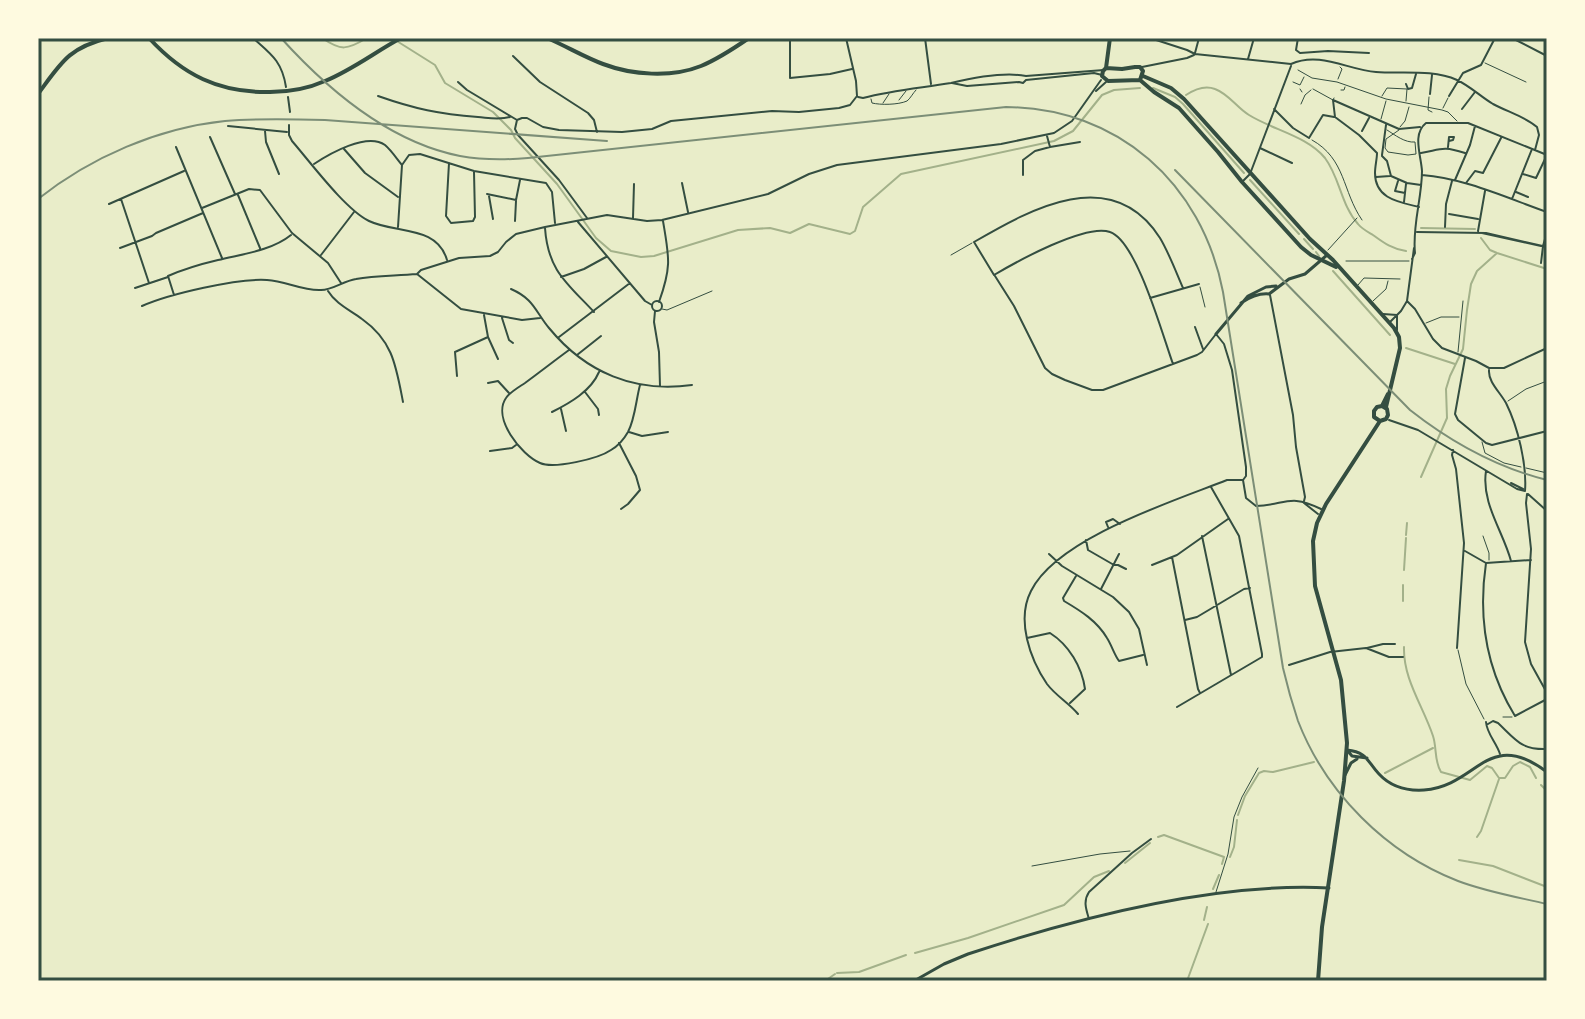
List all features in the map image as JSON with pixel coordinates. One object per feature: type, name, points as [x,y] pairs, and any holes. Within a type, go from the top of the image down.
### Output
[{"type":"main road","points":[[38,94],[66,57],[82,46],[108,38]]},
{"type":"main road","points":[[151,39],[200,79],[220,87],[244,91],[282,92],[325,81],[401,38]]},
{"type":"main road","points":[[547,38],[599,62],[631,71],[669,73],[701,66],[749,38]]},
{"type":"main road","points":[[1104,74],[1110,38]]},
{"type":"main road","points":[[1109,52],[1111,64],[1142,74],[1180,95],[1396,330],[1400,348],[1382,419],[1322,513],[1313,541],[1314,578],[1341,680],[1347,750],[1322,927],[1318,981]]},
{"type":"main road","points":[[1104,74],[1122,69]]},
{"type":"main road","points":[[1104,74],[1142,74]]},
{"type":"main road","points":[[1142,74],[1154,92],[1179,108],[1292,237],[1311,255],[1343,272]]},
{"type":"main road","points":[[1292,237],[1301,237],[1302,230]]},
{"type":"main road","points":[[1382,419],[1373,414],[1374,409],[1384,407]]},
{"type":"street","points":[[253,38],[279,64],[286,87]]},
{"type":"street","points":[[790,38],[790,78],[852,69]]},
{"type":"street","points":[[458,82],[517,120],[527,118],[549,129],[597,133],[652,129],[671,121],[839,108],[850,105],[857,96],[846,38]]},
{"type":"street","points":[[925,38],[932,85]]},
{"type":"street","points":[[1150,38],[1195,54],[1291,64],[1313,59],[1371,71],[1432,74],[1458,81],[1537,127],[1539,135],[1512,200]]},
{"type":"street","points":[[1142,74],[1157,64],[1195,54],[1199,38]]},
{"type":"street","points":[[1248,60],[1254,38]]},
{"type":"street","points":[[1298,38],[1296,50],[1300,53],[1369,53]]},
{"type":"street","points":[[1442,110],[1463,73],[1478,67],[1495,38]]},
{"type":"street","points":[[1512,38],[1547,56]]},
{"type":"street","points":[[1337,82],[1344,52]]},
{"type":"street","points":[[513,56],[540,82],[588,113],[594,120],[597,133]]},
{"type":"street","points":[[1483,61],[1526,82]]},
{"type":"street","points":[[1242,182],[1250,172],[1291,64]]},
{"type":"street","points":[[1298,70],[1312,79],[1337,82],[1386,99],[1442,110],[1455,117],[1458,123]]},
{"type":"street","points":[[1412,78],[1416,73]]},
{"type":"street","points":[[1382,97],[1387,87],[1414,87],[1416,73]]},
{"type":"street","points":[[857,96],[863,98],[893,90],[1020,75],[1026,78],[1104,74]]},
{"type":"street","points":[[142,306],[256,279],[275,280],[311,290],[327,290],[359,278],[417,274],[459,258],[493,255],[516,234],[545,227],[607,215],[662,220],[768,194],[809,174],[837,165],[1047,137],[1067,125],[1104,74]]},
{"type":"street","points":[[1432,74],[1428,107],[1432,112]]},
{"type":"street","points":[[1019,82],[1020,75]]},
{"type":"street","points":[[1300,89],[1305,75]]},
{"type":"street","points":[[951,83],[964,86],[1023,83],[1026,78]]},
{"type":"street","points":[[964,80],[964,86]]},
{"type":"street","points":[[1293,82],[1305,95]]},
{"type":"street","points":[[1341,90],[1344,90],[1345,84]]},
{"type":"street","points":[[1405,103],[1406,84]]},
{"type":"street","points":[[1312,85],[1312,90]]},
{"type":"street","points":[[870,96],[874,105],[898,102],[908,100],[918,87]]},
{"type":"street","points":[[898,102],[909,88]]},
{"type":"street","points":[[881,105],[893,90]]},
{"type":"street","points":[[1301,104],[1305,95],[1312,90]]},
{"type":"street","points":[[1312,90],[1399,130],[1421,127],[1426,123],[1468,123],[1547,155],[1536,178],[1522,174]]},
{"type":"street","points":[[1455,117],[1475,92]]},
{"type":"street","points":[[378,96],[447,115],[495,119],[511,117]]},
{"type":"street","points":[[288,97],[290,112]]},
{"type":"street","points":[[1333,99],[1335,117]]},
{"type":"street","points":[[1381,122],[1386,99]]},
{"type":"street","points":[[1387,130],[1395,135],[1412,144],[1415,142],[1416,154],[1388,152],[1385,148],[1386,139],[1395,135],[1405,121],[1409,104]]},
{"type":"street","points":[[1274,109],[1293,128],[1322,145],[1335,160],[1358,218],[1362,220]]},
{"type":"street","points":[[1309,138],[1323,115],[1335,117],[1377,153],[1375,177],[1383,195],[1419,207]]},
{"type":"street","points":[[1362,131],[1369,117]]},
{"type":"street","points":[[517,120],[515,129],[518,135],[559,180],[587,219]]},
{"type":"street","points":[[1382,156],[1386,124]]},
{"type":"street","points":[[289,125],[288,133],[292,141],[354,212],[372,222],[431,238],[443,248],[447,261]]},
{"type":"street","points":[[1445,227],[1446,204],[1453,180],[1470,145],[1475,125]]},
{"type":"street","points":[[228,126],[288,133]]},
{"type":"street","points":[[1389,323],[1407,301],[1415,253],[1422,175],[1418,139],[1421,127]]},
{"type":"street","points":[[265,129],[266,142],[279,174]]},
{"type":"street","points":[[1466,184],[1475,171],[1483,173],[1502,136]]},
{"type":"street","points":[[210,137],[260,249]]},
{"type":"street","points":[[1047,137],[1050,146]]},
{"type":"street","points":[[1448,148],[1449,141]]},
{"type":"street","points":[[313,164],[350,145],[379,142],[402,165]]},
{"type":"street","points":[[1023,175],[1023,160],[1035,151],[1080,142]]},
{"type":"street","points":[[350,145],[350,155]]},
{"type":"street","points":[[176,147],[222,259]]},
{"type":"street","points":[[343,148],[365,173],[399,197]]},
{"type":"street","points":[[1259,148],[1292,163]]},
{"type":"street","points":[[1420,153],[1448,148],[1466,153]]},
{"type":"street","points":[[398,230],[402,165],[414,153],[474,171],[546,183],[552,192],[556,225]]},
{"type":"street","points":[[1377,158],[1382,156]]},
{"type":"street","points":[[1382,156],[1387,161],[1391,176]]},
{"type":"street","points":[[449,163],[446,216],[451,223],[468,223],[475,217],[474,171]]},
{"type":"street","points":[[109,204],[185,170]]},
{"type":"street","points":[[1422,175],[1453,180],[1547,212]]},
{"type":"street","points":[[1375,177],[1391,176],[1421,185]]},
{"type":"street","points":[[515,221],[520,179]]},
{"type":"street","points":[[1398,180],[1395,191],[1405,193]]},
{"type":"street","points":[[682,181],[689,214]]},
{"type":"street","points":[[1403,203],[1407,183]]},
{"type":"street","points":[[633,219],[634,184]]},
{"type":"street","points":[[202,208],[249,189],[260,190],[292,233],[320,256],[342,283]]},
{"type":"street","points":[[1480,233],[1479,220],[1485,191]]},
{"type":"street","points":[[1515,192],[1528,197]]},
{"type":"street","points":[[493,219],[488,195],[516,200]]},
{"type":"street","points":[[951,255],[1030,211],[1062,201],[1103,198],[1131,208],[1154,229],[1183,288]]},
{"type":"street","points":[[121,199],[149,283]]},
{"type":"street","points":[[320,256],[354,212]]},
{"type":"street","points":[[120,248],[204,213]]},
{"type":"street","points":[[1447,214],[1479,220]]},
{"type":"street","points":[[974,242],[1014,306],[1045,368],[1055,376],[1092,390],[1103,390],[1197,355],[1251,294],[1268,293],[1311,269],[1358,218]]},
{"type":"street","points":[[659,302],[668,278],[669,254],[662,220]]},
{"type":"street","points":[[578,221],[655,311],[659,388]]},
{"type":"street","points":[[545,227],[546,244],[554,268],[594,312]]},
{"type":"street","points":[[994,275],[1038,251],[1095,232],[1108,231],[1116,235],[1137,264],[1173,364]]},
{"type":"street","points":[[1416,232],[1480,233],[1545,247]]},
{"type":"street","points":[[1541,263],[1547,232]]},
{"type":"street","points":[[135,288],[200,264],[260,249],[288,238],[292,233]]},
{"type":"street","points":[[1311,255],[1311,269]]},
{"type":"street","points":[[561,277],[607,256]]},
{"type":"street","points":[[1346,261],[1412,260]]},
{"type":"street","points":[[417,274],[461,309],[522,320],[541,317]]},
{"type":"street","points":[[168,276],[174,296]]},
{"type":"street","points":[[1356,286],[1364,278],[1400,279]]},
{"type":"street","points":[[1371,303],[1386,289],[1388,279]]},
{"type":"street","points":[[558,338],[630,283]]},
{"type":"street","points":[[1149,298],[1199,284],[1205,307]]},
{"type":"street","points":[[511,289],[528,298],[569,350],[600,371],[659,388],[692,385]]},
{"type":"street","points":[[327,290],[334,300],[377,330],[386,342],[395,363],[403,402]]},
{"type":"street","points":[[655,311],[667,310],[712,291]]},
{"type":"street","points":[[1268,293],[1293,415],[1305,497],[1303,502]]},
{"type":"street","points":[[1407,301],[1442,348],[1489,368],[1504,368],[1547,348]]},
{"type":"street","points":[[1463,301],[1455,416],[1492,445],[1547,431]]},
{"type":"street","points":[[652,305],[659,302]]},
{"type":"street","points":[[659,302],[662,309]]},
{"type":"street","points":[[1380,313],[1398,315]]},
{"type":"street","points":[[485,314],[488,337],[498,359]]},
{"type":"street","points":[[1396,330],[1398,315]]},
{"type":"street","points":[[502,317],[509,340],[513,343]]},
{"type":"street","points":[[1424,325],[1441,317],[1462,317]]},
{"type":"street","points":[[1195,327],[1204,350]]},
{"type":"street","points":[[1216,334],[1224,344],[1232,370],[1246,467],[1243,480],[1248,501],[1256,506],[1291,499],[1308,502],[1322,513]]},
{"type":"street","points":[[576,356],[601,336]]},
{"type":"street","points":[[457,376],[455,352],[488,337]]},
{"type":"street","points":[[569,350],[503,402],[502,412],[508,431],[537,462],[551,465],[609,452],[628,432],[640,385]]},
{"type":"street","points":[[1489,368],[1489,377],[1506,402],[1524,463],[1531,549],[1525,642],[1531,664],[1547,693]]},
{"type":"street","points":[[552,412],[585,391],[600,371]]},
{"type":"street","points":[[488,383],[498,381],[510,394]]},
{"type":"street","points":[[1506,402],[1526,389],[1547,381]]},
{"type":"street","points":[[585,391],[599,415]]},
{"type":"street","points":[[560,408],[566,431]]},
{"type":"street","points":[[1382,419],[1401,423],[1432,437],[1526,493],[1547,511]]},
{"type":"street","points":[[628,432],[642,436],[668,432]]},
{"type":"street","points":[[1481,439],[1485,453],[1504,463],[1547,473]]},
{"type":"street","points":[[619,443],[640,490],[621,509]]},
{"type":"street","points":[[490,451],[512,448],[517,444]]},
{"type":"street","points":[[1453,450],[1463,551],[1457,648],[1466,684],[1500,755]]},
{"type":"street","points":[[1486,470],[1487,494],[1511,561]]},
{"type":"street","points":[[1078,714],[1048,686],[1027,638],[1025,613],[1029,593],[1036,581],[1057,561],[1109,528],[1227,480],[1243,480]]},
{"type":"street","points":[[1177,707],[1262,657],[1239,536],[1211,487]]},
{"type":"street","points":[[1542,507],[1547,503]]},
{"type":"street","points":[[1152,565],[1172,557],[1229,518]]},
{"type":"street","points":[[1109,528],[1106,522],[1113,519],[1120,524]]},
{"type":"street","points":[[1202,536],[1231,675]]},
{"type":"street","points":[[1483,536],[1489,553],[1483,600],[1487,648],[1499,688],[1515,716]]},
{"type":"street","points":[[1086,540],[1088,550],[1126,569]]},
{"type":"street","points":[[1463,551],[1488,563],[1531,560]]},
{"type":"street","points":[[1049,554],[1122,604],[1139,629],[1147,665]]},
{"type":"street","points":[[1100,590],[1119,554]]},
{"type":"street","points":[[1172,557],[1200,693]]},
{"type":"street","points":[[1077,575],[1064,601],[1095,622],[1119,661],[1145,654]]},
{"type":"street","points":[[1184,620],[1197,617],[1250,588]]},
{"type":"street","points":[[1027,638],[1050,633],[1070,651],[1085,689],[1069,704]]},
{"type":"street","points":[[1289,665],[1333,652],[1395,644]]},
{"type":"street","points":[[1366,648],[1389,657],[1403,657]]},
{"type":"street","points":[[1503,717],[1515,716],[1547,699]]},
{"type":"street","points":[[1487,723],[1498,723],[1522,746],[1547,749]]},
{"type":"street","points":[[1347,750],[1367,756],[1384,779],[1405,789],[1431,789],[1456,780],[1482,762],[1508,754],[1522,757],[1547,772]]},
{"type":"street","points":[[1347,750],[1359,758]]},
{"type":"street","points":[[1345,775],[1351,763],[1367,756]]},
{"type":"street","points":[[1216,895],[1228,854],[1234,817],[1258,768]]},
{"type":"street","points":[[1089,920],[1085,898],[1151,839]]},
{"type":"street","points":[[1032,866],[1125,850],[1132,853]]},
{"type":"street","points":[[914,981],[968,954],[1159,904],[1280,888],[1329,888]]},
{"type":"waterway","points":[[322,38],[344,47],[367,38]]},
{"type":"waterway","points":[[392,38],[435,65],[445,83],[493,112],[557,184],[596,238],[611,251],[641,257],[654,256],[738,230],[770,228],[790,233],[809,224],[850,234],[855,231],[863,207],[901,174],[1054,141],[1073,131],[1102,95],[1114,90],[1140,88]]},
{"type":"waterway","points":[[1153,88],[1175,97],[1183,104],[1244,173]]},
{"type":"waterway","points":[[1186,95],[1200,88],[1215,89],[1249,115],[1318,150],[1330,166],[1352,217],[1388,245],[1406,251]]},
{"type":"waterway","points":[[1250,180],[1299,234]]},
{"type":"waterway","points":[[1421,228],[1475,229]]},
{"type":"waterway","points":[[1481,238],[1490,250],[1547,269]]},
{"type":"waterway","points":[[1304,239],[1313,249]]},
{"type":"waterway","points":[[1316,252],[1319,256]]},
{"type":"waterway","points":[[1421,477],[1447,418],[1446,389],[1463,349],[1471,284],[1477,271],[1497,253]]},
{"type":"waterway","points":[[1333,271],[1390,335]]},
{"type":"waterway","points":[[1406,348],[1455,364]]},
{"type":"waterway","points":[[1406,535],[1407,523]]},
{"type":"waterway","points":[[1404,570],[1406,538]]},
{"type":"waterway","points":[[1403,585],[1403,601]]},
{"type":"waterway","points":[[1404,647],[1407,670],[1433,736],[1441,772],[1470,780],[1487,766],[1499,778],[1505,778],[1520,762],[1530,767],[1536,778]]},
{"type":"waterway","points":[[1385,773],[1433,748]]},
{"type":"waterway","points":[[1238,815],[1259,773],[1314,762]]},
{"type":"waterway","points":[[1477,837],[1499,779]]},
{"type":"waterway","points":[[1541,785],[1547,791]]},
{"type":"waterway","points":[[1230,857],[1237,820]]},
{"type":"waterway","points":[[1158,837],[1164,835],[1224,857],[1222,864]]},
{"type":"waterway","points":[[1125,863],[1150,843]]},
{"type":"waterway","points":[[1459,860],[1493,866],[1547,887]]},
{"type":"waterway","points":[[915,953],[1064,905],[1094,877],[1109,871]]},
{"type":"waterway","points":[[1213,889],[1219,875]]},
{"type":"waterway","points":[[1204,920],[1207,907]]},
{"type":"waterway","points":[[1187,981],[1208,924]]},
{"type":"waterway","points":[[837,973],[859,972],[906,955]]},
{"type":"waterway","points":[[825,981],[835,974]]},
{"type":"railway","points":[[281,38],[340,94],[385,126],[434,149],[468,157],[528,158],[1006,107],[1047,111],[1084,121],[1118,137],[1149,159],[1175,186],[1196,217],[1212,253],[1223,292],[1283,668],[1298,721],[1310,747],[1342,796],[1383,837],[1407,854],[1458,881],[1547,904]]},
{"type":"railway","points":[[38,199],[80,170],[126,147],[175,130],[225,121],[325,120],[607,141]]},
{"type":"railway","points":[[1175,170],[1410,410],[1475,452],[1547,480]]}]
